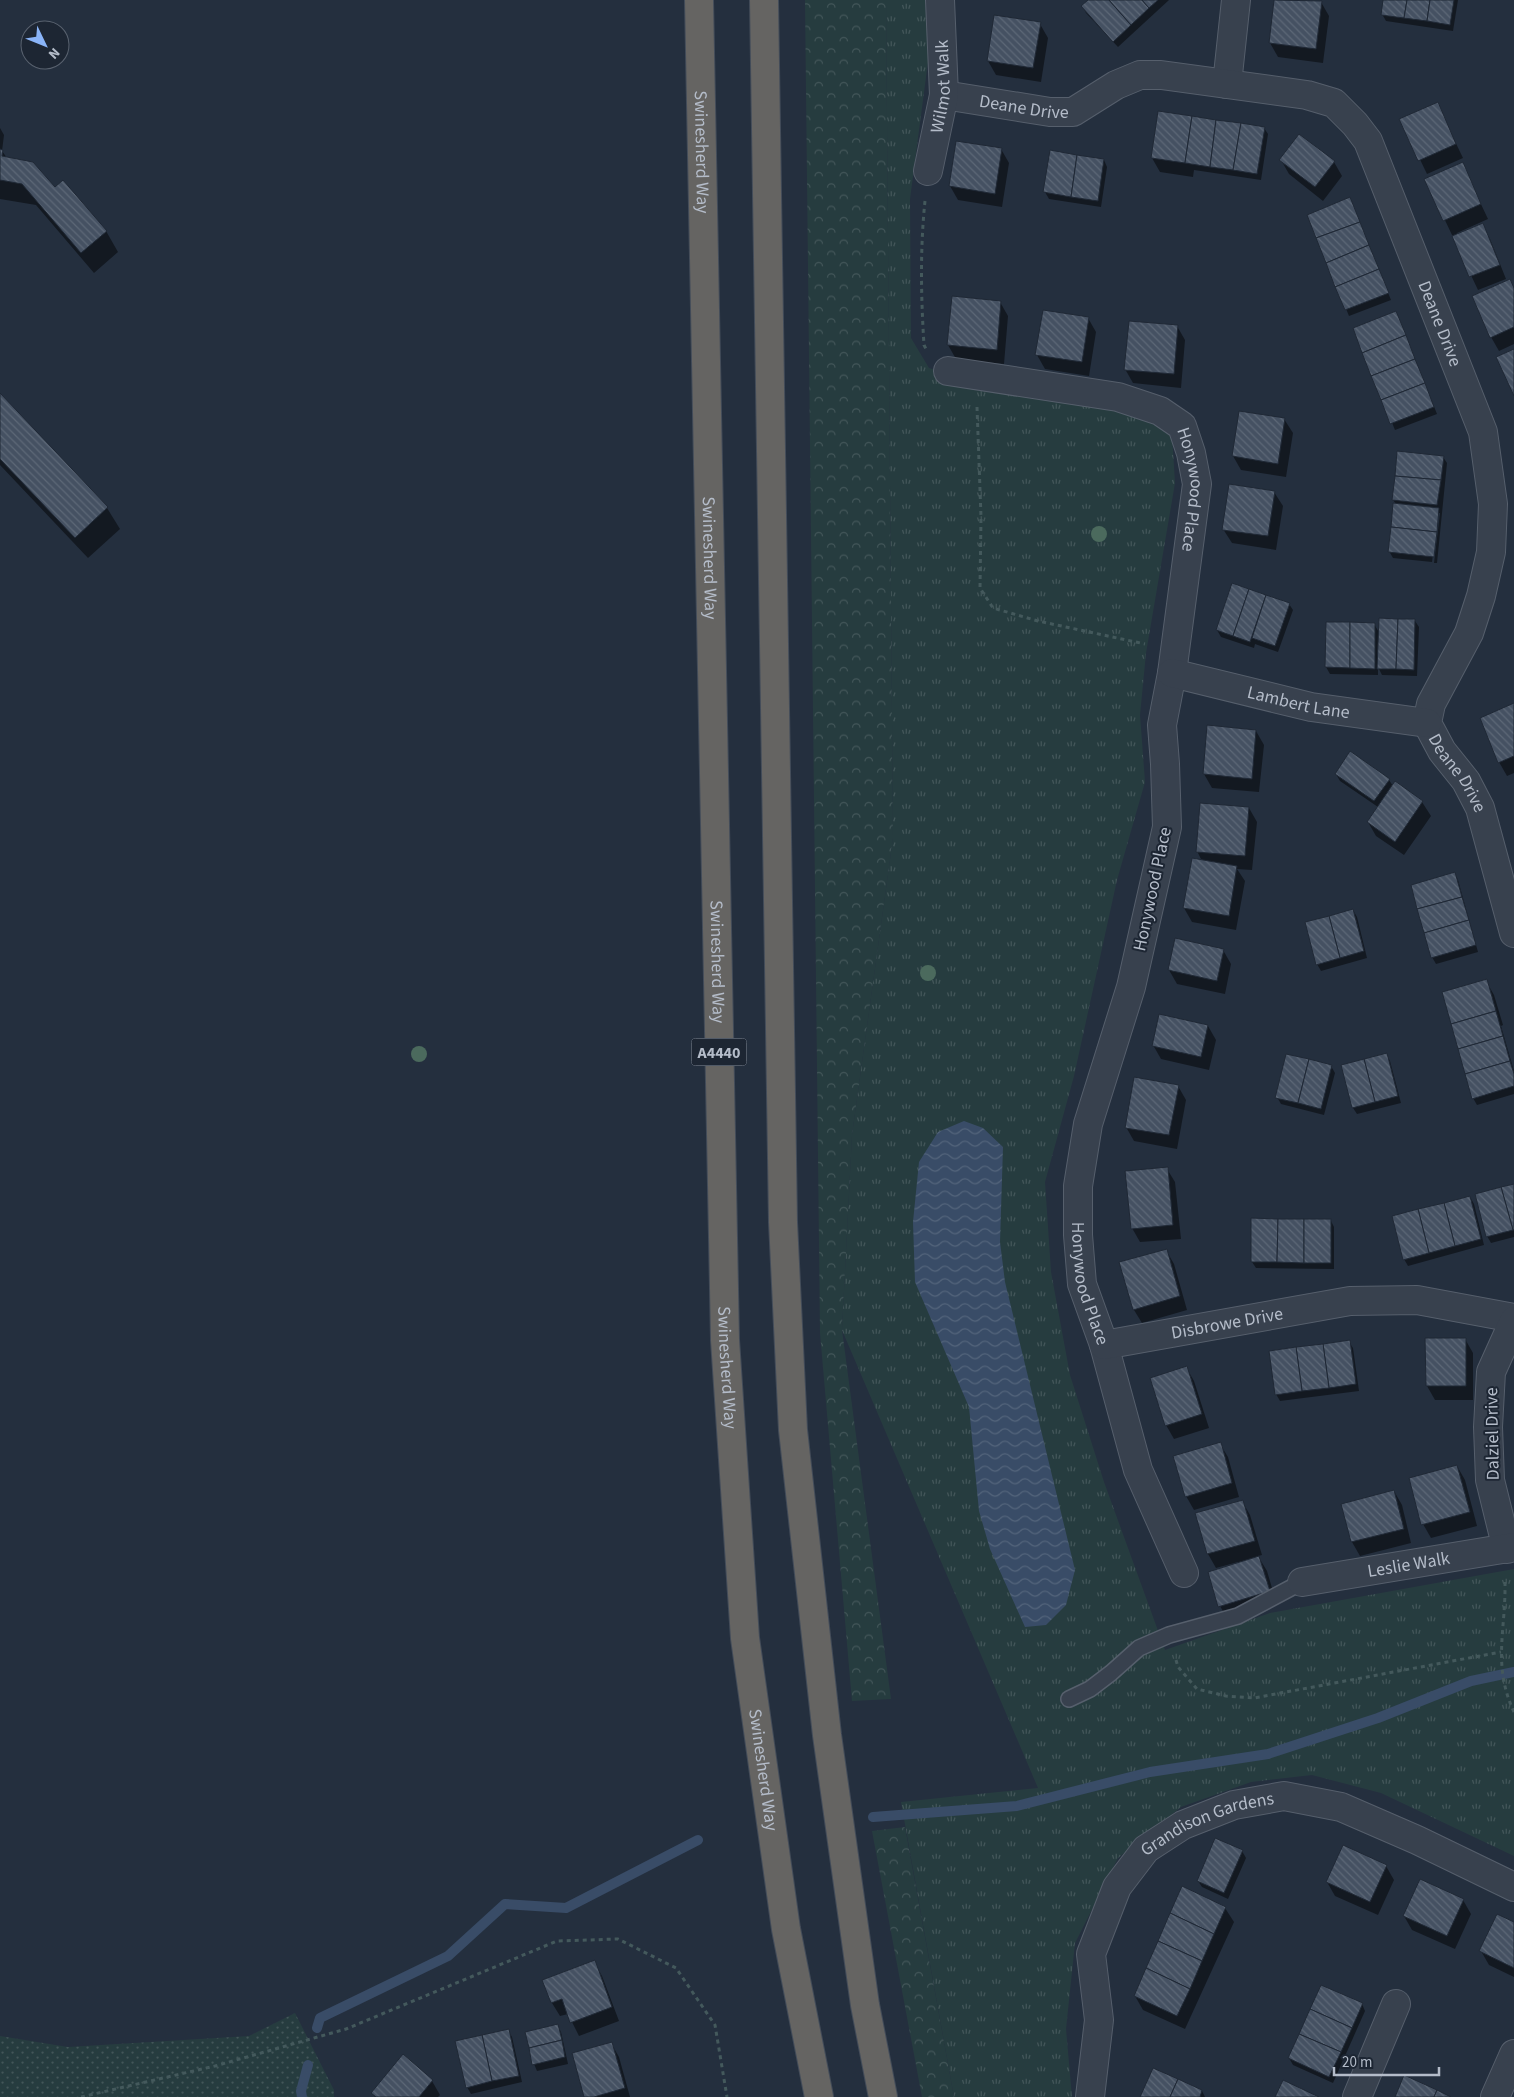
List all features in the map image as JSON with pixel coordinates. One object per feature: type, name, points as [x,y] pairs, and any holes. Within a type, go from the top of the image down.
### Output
[{"type":"highway","name":"Swinesherd Way","points":[[699,0],[725,1340],[745,1638],[786,1929],[819,2097]]},
{"type":"highway","points":[[764,0],[782,1212],[793,1430],[827,1735],[865,2005],[883,2097]]},
{"type":"street","name":"Wilmot Walk","points":[[928,171],[944,95],[940,0]]},
{"type":"street","points":[[1227,84],[1236,0]]},
{"type":"street","name":"Deane Drive","points":[[944,95],[1050,112],[1073,112],[1116,85],[1140,75],[1161,75],[1307,96],[1334,103],[1355,124],[1368,141],[1483,432],[1493,504],[1491,552],[1481,596],[1469,633],[1431,704],[1427,723],[1442,752],[1466,781],[1480,808],[1510,903],[1514,933]]},
{"type":"street","name":"Honywood Place","points":[[948,371],[1118,397],[1160,411],[1182,426],[1191,453],[1197,484],[1174,661],[1162,725],[1167,827],[1131,987],[1088,1124],[1078,1186],[1078,1235],[1082,1284],[1104,1345],[1138,1470],[1184,1573]]},
{"type":"street","name":"Lambert Lane","points":[[1174,661],[1311,707],[1427,723]]},
{"type":"street","name":"Disbrowe Drive","points":[[1104,1345],[1350,1300]]},
{"type":"street","name":"Dalziel Drive","points":[[1350,1300],[1418,1300],[1514,1320],[1491,1372],[1488,1427],[1490,1480],[1510,1548]]},
{"type":"street","name":"Leslie Walk","points":[[1302,1582],[1510,1548]]},
{"type":"street","name":"Grandison Gardens","points":[[1090,2097],[1099,2020],[1091,1954],[1117,1887],[1146,1849],[1183,1825],[1234,1805],[1284,1796],[1341,1807],[1416,1840],[1514,1887]]},
{"type":"street","points":[[1357,2097],[1396,2004]]},
{"type":"street","points":[[1495,2097],[1514,2054]]},
{"type":"lane","points":[[1069,1699],[1090,1689],[1139,1648],[1169,1635],[1238,1616],[1302,1582]]},
{"type":"path","points":[[928,171],[922,230],[921,290],[924,345],[936,366],[948,371]]},
{"type":"path","points":[[976,375],[981,517],[980,588],[993,608],[1091,633],[1174,661]]},
{"type":"path","points":[[1510,1548],[1501,1629],[1501,1660],[1505,1693],[1514,1712]]},
{"type":"path","points":[[1169,1635],[1178,1667],[1198,1689],[1226,1696],[1254,1698],[1501,1652]]},
{"type":"path","points":[[80,2097],[215,2066],[346,2029],[557,1941],[618,1940],[676,1968],[715,2025],[727,2097]]},
{"type":"green space","points":[[805,0],[886,0],[893,838],[852,1135],[842,1330],[891,1699],[852,1701],[820,1333]]},
{"type":"green space","points":[[886,0],[925,0],[929,54],[910,199],[911,338],[929,368],[953,376],[1108,390],[1172,435],[1175,483],[1146,653],[1140,715],[1145,782],[1117,880],[1074,1076],[1045,1182],[1051,1272],[1070,1375],[1104,1482],[1165,1650],[1270,1613],[1514,1569],[1514,1856],[1381,1793],[1312,1775],[1251,1782],[1181,1807],[1118,1858],[1075,1943],[1066,2029],[1072,2097],[954,2097],[901,1802],[1038,1788],[842,1330],[852,1135],[893,838]]},
{"type":"green space","points":[[905,1827],[954,2097],[922,2097],[872,1831]]},
{"type":"green space","points":[[295,2013],[334,2090],[334,2097],[0,2097],[0,2036],[68,2047],[249,2036]]},
{"type":"water","points":[[964,1121],[983,1128],[1003,1147],[1000,1242],[1005,1282],[1075,1570],[1066,1605],[1046,1625],[1025,1627],[990,1549],[979,1511],[969,1407],[915,1282],[913,1222],[919,1162],[938,1132]]},
{"type":"building","points":[[1088,0],[1109,0],[1131,25],[1113,42],[1081,6]]},
{"type":"building","points":[[1109,0],[1142,0],[1149,8],[1131,25]]},
{"type":"building","points":[[1142,0],[1158,0],[1149,8]]},
{"type":"building","points":[[1274,0],[1322,1],[1316,49],[1269,43]]},
{"type":"building","points":[[1383,0],[1407,0],[1404,18],[1381,15]]},
{"type":"building","points":[[1407,0],[1430,0],[1427,21],[1404,18]]},
{"type":"building","points":[[1430,0],[1454,0],[1450,25],[1427,21]]},
{"type":"building","points":[[994,15],[1041,22],[1033,68],[987,61]]},
{"type":"building","points":[[1438,102],[1456,144],[1418,161],[1399,119]]},
{"type":"building","points":[[1158,111],[1192,116],[1185,163],[1151,158]]},
{"type":"building","points":[[1192,116],[1216,120],[1210,167],[1185,163]]},
{"type":"building","points":[[1216,120],[1241,123],[1233,170],[1210,167]]},
{"type":"building","points":[[1241,123],[1265,127],[1257,174],[1233,170]]},
{"type":"building","points":[[1299,134],[1335,161],[1315,187],[1279,160]]},
{"type":"building","points":[[956,141],[1002,148],[995,194],[949,186]]},
{"type":"building","points":[[0,149],[3,150],[2,156],[33,162],[55,187],[63,180],[107,231],[81,253],[22,184],[0,180]]},
{"type":"building","points":[[1050,150],[1077,155],[1071,197],[1043,192]]},
{"type":"building","points":[[1077,155],[1104,159],[1098,201],[1071,197]]},
{"type":"building","points":[[1463,162],[1481,204],[1443,221],[1424,179]]},
{"type":"building","points":[[1350,197],[1360,222],[1316,238],[1307,215]]},
{"type":"building","points":[[1360,222],[1369,245],[1326,263],[1316,238]]},
{"type":"building","points":[[1483,223],[1500,265],[1469,277],[1452,236]]},
{"type":"building","points":[[1369,245],[1379,269],[1335,287],[1326,263]]},
{"type":"building","points":[[1379,269],[1389,293],[1345,310],[1335,287]]},
{"type":"building","points":[[1510,279],[1514,288],[1514,327],[1490,338],[1472,296]]},
{"type":"building","points":[[952,296],[1001,301],[997,350],[947,345]]},
{"type":"building","points":[[1043,310],[1089,317],[1082,362],[1035,355]]},
{"type":"building","points":[[1396,311],[1406,335],[1362,353],[1353,328]]},
{"type":"building","points":[[1129,321],[1178,325],[1174,374],[1124,370]]},
{"type":"building","points":[[1406,335],[1415,359],[1371,376],[1362,353]]},
{"type":"building","points":[[1514,349],[1514,396],[1496,357]]},
{"type":"building","points":[[1415,359],[1425,383],[1381,400],[1371,376]]},
{"type":"building","points":[[1425,383],[1434,407],[1390,424],[1381,400]]},
{"type":"building","points":[[0,393],[108,507],[75,538],[0,459]]},
{"type":"building","points":[[1239,411],[1285,418],[1278,464],[1232,456]]},
{"type":"building","points":[[1397,451],[1444,456],[1441,480],[1395,476]]},
{"type":"building","points":[[1395,476],[1441,480],[1437,505],[1392,500]]},
{"type":"building","points":[[1229,484],[1275,491],[1268,536],[1222,530]]},
{"type":"building","points":[[1393,503],[1439,508],[1437,532],[1391,527]]},
{"type":"building","points":[[1391,527],[1437,532],[1434,557],[1388,552]]},
{"type":"building","points":[[1232,583],[1249,589],[1233,636],[1216,630]]},
{"type":"building","points":[[1249,589],[1266,595],[1250,642],[1233,636]]},
{"type":"building","points":[[1266,595],[1290,603],[1275,646],[1252,638]]},
{"type":"building","points":[[1379,618],[1398,619],[1396,669],[1377,669]]},
{"type":"building","points":[[1398,619],[1415,619],[1414,670],[1396,669]]},
{"type":"building","points":[[1326,622],[1350,622],[1350,668],[1325,667]]},
{"type":"building","points":[[1350,622],[1375,623],[1375,669],[1350,668]]},
{"type":"building","points":[[1514,703],[1514,756],[1498,763],[1480,718]]},
{"type":"building","points":[[1207,725],[1256,730],[1252,779],[1203,774]]},
{"type":"building","points":[[1350,751],[1390,779],[1374,801],[1335,774]]},
{"type":"building","points":[[1395,781],[1423,801],[1395,842],[1367,822]]},
{"type":"building","points":[[1200,803],[1249,807],[1245,856],[1196,852]]},
{"type":"building","points":[[1192,858],[1237,866],[1229,916],[1183,908]]},
{"type":"building","points":[[1455,872],[1462,897],[1417,909],[1411,885]]},
{"type":"building","points":[[1462,897],[1469,920],[1424,933],[1417,909]]},
{"type":"building","points":[[1353,909],[1364,951],[1340,958],[1329,916]]},
{"type":"building","points":[[1329,916],[1340,958],[1316,965],[1305,922]]},
{"type":"building","points":[[1469,920],[1476,945],[1431,958],[1424,933]]},
{"type":"building","points":[[1175,938],[1224,949],[1217,981],[1168,970]]},
{"type":"building","points":[[1487,979],[1496,1011],[1451,1024],[1442,992]]},
{"type":"building","points":[[1496,1011],[1503,1036],[1458,1049],[1451,1024]]},
{"type":"building","points":[[1159,1014],[1208,1025],[1201,1057],[1152,1046]]},
{"type":"building","points":[[1503,1036],[1510,1061],[1465,1074],[1458,1049]]},
{"type":"building","points":[[1387,1053],[1398,1096],[1375,1102],[1364,1059]]},
{"type":"building","points":[[1286,1054],[1309,1059],[1298,1103],[1275,1098]]},
{"type":"building","points":[[1309,1059],[1332,1065],[1321,1109],[1298,1103]]},
{"type":"building","points":[[1364,1059],[1375,1102],[1352,1108],[1341,1065]]},
{"type":"building","points":[[1510,1061],[1514,1074],[1514,1086],[1472,1099],[1465,1074]]},
{"type":"building","points":[[1134,1077],[1179,1085],[1169,1135],[1125,1128]]},
{"type":"building","points":[[1168,1167],[1173,1225],[1131,1229],[1125,1171]]},
{"type":"building","points":[[1514,1184],[1514,1230],[1513,1230],[1501,1187]]},
{"type":"building","points":[[1501,1187],[1513,1230],[1486,1237],[1475,1194]]},
{"type":"building","points":[[1470,1196],[1481,1239],[1455,1246],[1444,1203]]},
{"type":"building","points":[[1444,1203],[1455,1246],[1429,1253],[1418,1209]]},
{"type":"building","points":[[1418,1209],[1429,1253],[1403,1260],[1392,1216]]},
{"type":"building","points":[[1251,1218],[1278,1219],[1277,1262],[1251,1262]]},
{"type":"building","points":[[1278,1219],[1304,1219],[1304,1263],[1277,1262]]},
{"type":"building","points":[[1304,1219],[1331,1219],[1331,1263],[1304,1263]]},
{"type":"building","points":[[1167,1249],[1180,1296],[1133,1310],[1119,1262]]},
{"type":"building","points":[[1425,1338],[1466,1338],[1466,1386],[1426,1386]]},
{"type":"building","points":[[1350,1340],[1356,1384],[1329,1388],[1323,1344]]},
{"type":"building","points":[[1323,1344],[1329,1388],[1302,1391],[1296,1347]]},
{"type":"building","points":[[1296,1347],[1302,1391],[1275,1395],[1269,1351]]},
{"type":"building","points":[[1187,1366],[1202,1414],[1165,1426],[1150,1378]]},
{"type":"building","points":[[1221,1442],[1232,1483],[1185,1497],[1173,1456]]},
{"type":"building","points":[[1457,1465],[1470,1512],[1421,1525],[1409,1478]]},
{"type":"building","points":[[1394,1490],[1404,1529],[1351,1542],[1341,1504]]},
{"type":"building","points":[[1243,1500],[1255,1541],[1207,1554],[1195,1513]]},
{"type":"building","points":[[1259,1556],[1270,1591],[1218,1607],[1208,1572]]},
{"type":"building","points":[[1215,1838],[1243,1850],[1224,1893],[1197,1881]]},
{"type":"building","points":[[1343,1845],[1387,1865],[1370,1902],[1326,1882]]},
{"type":"building","points":[[1420,1879],[1464,1899],[1447,1936],[1403,1916]]},
{"type":"building","points":[[1182,1886],[1226,1907],[1214,1934],[1170,1913]]},
{"type":"building","points":[[1170,1913],[1214,1934],[1202,1961],[1158,1941]]},
{"type":"building","points":[[1497,1914],[1514,1922],[1514,1968],[1479,1951]]},
{"type":"building","points":[[1158,1941],[1202,1961],[1190,1989],[1146,1968]]},
{"type":"building","points":[[595,1960],[612,2007],[570,2023],[562,1999],[551,2003],[542,1980]]},
{"type":"building","points":[[1146,1968],[1190,1989],[1177,2016],[1134,1996]]},
{"type":"building","points":[[1321,1985],[1363,2003],[1352,2028],[1310,2009]]},
{"type":"building","points":[[1310,2009],[1352,2028],[1341,2052],[1299,2034]]},
{"type":"building","points":[[558,2024],[562,2040],[529,2048],[525,2032]]},
{"type":"building","points":[[509,2029],[519,2076],[492,2081],[482,2035]]},
{"type":"building","points":[[1299,2034],[1341,2052],[1329,2077],[1288,2058]]},
{"type":"building","points":[[482,2035],[492,2081],[466,2088],[455,2041]]},
{"type":"building","points":[[562,2040],[565,2057],[532,2065],[529,2048]]},
{"type":"building","points":[[612,2042],[625,2088],[594,2097],[584,2097],[572,2053]]},
{"type":"building","points":[[403,2054],[433,2080],[419,2097],[376,2097],[371,2093]]},
{"type":"building","points":[[1153,2068],[1178,2079],[1170,2097],[1140,2097]]},
{"type":"building","points":[[1404,2075],[1437,2090],[1434,2097],[1395,2097]]},
{"type":"building","points":[[1178,2079],[1202,2090],[1200,2097],[1170,2097]]},
{"type":"building","points":[[1283,2080],[1319,2097],[1275,2097]]},
{"type":"building","points":[[1437,2090],[1451,2097],[1434,2097]]},
{"type":"waterway","points":[[873,1817],[1017,1806],[1150,1772],[1268,1754],[1378,1718],[1471,1681],[1514,1672]]},
{"type":"waterway","points":[[317,2028],[320,2018],[448,1956],[505,1904],[566,1908],[698,1840]]},
{"type":"waterway","points":[[302,2097],[301,2091],[308,2065]]}]
